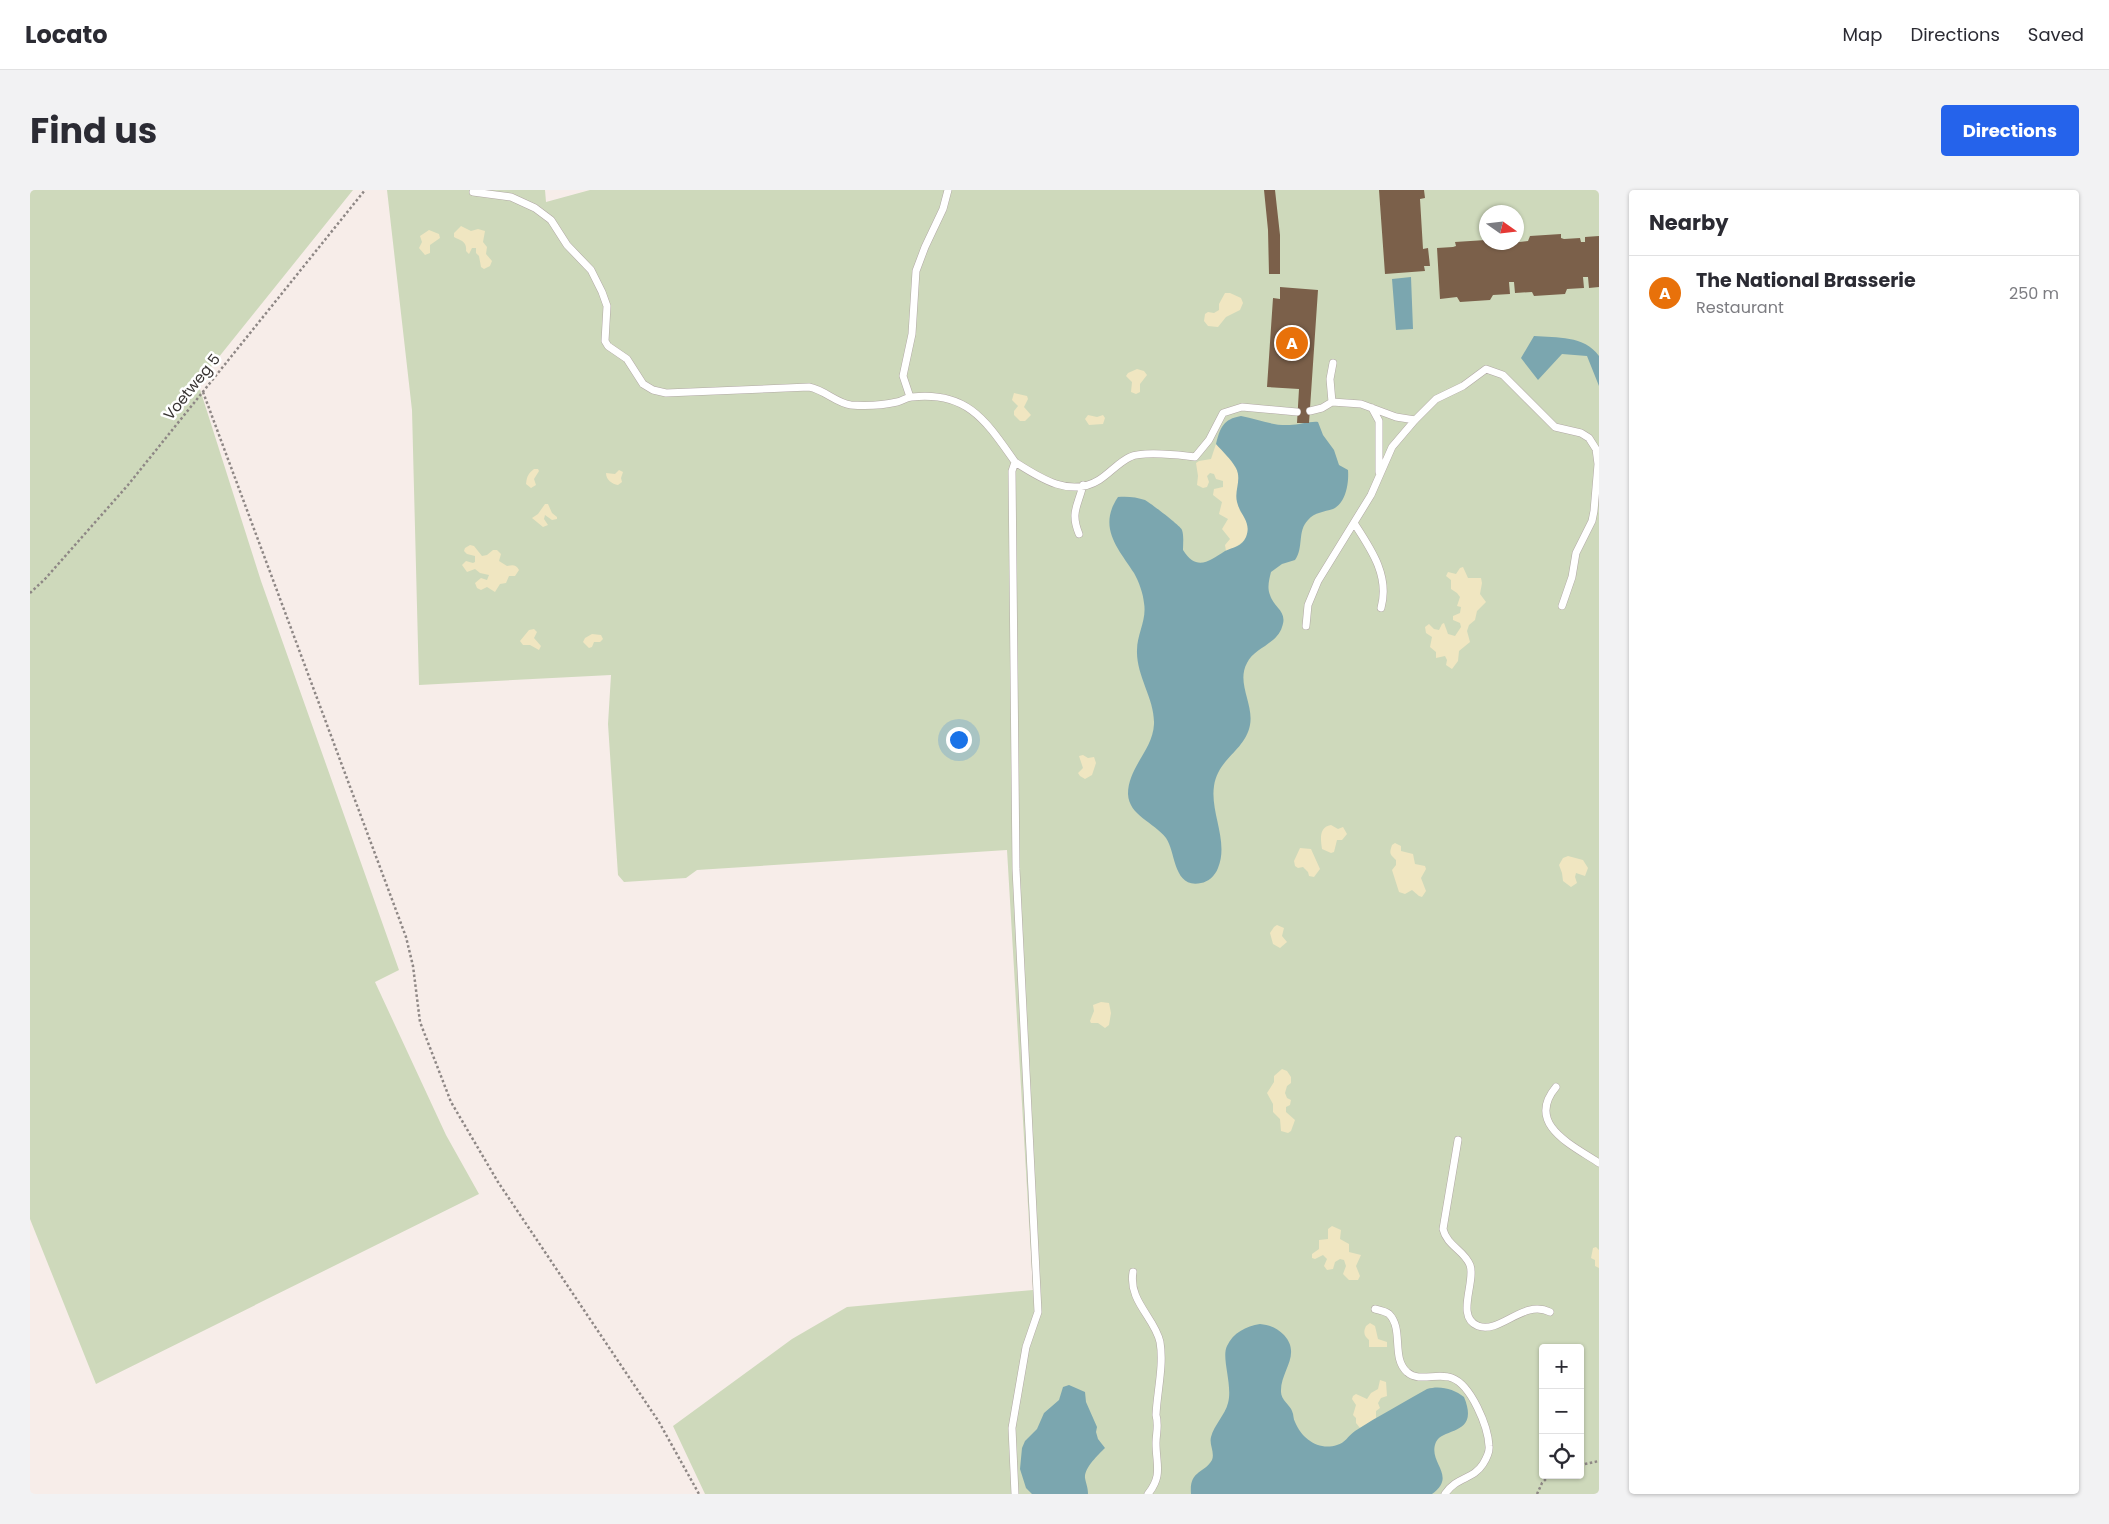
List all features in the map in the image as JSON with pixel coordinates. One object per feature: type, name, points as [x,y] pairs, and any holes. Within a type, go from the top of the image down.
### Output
[{"type":"lane","points":[[910,397],[903,376],[912,329],[916,271],[946,202],[948,190]]},
{"type":"lane","points":[[473,192],[511,197],[536,208],[551,220],[567,246],[591,270],[602,292],[607,306],[605,341],[608,346],[627,359],[643,384],[653,390],[666,393],[809,388],[823,391],[840,401],[852,405],[897,402],[910,397],[930,396],[953,399],[967,406],[994,433],[1015,462],[1039,478],[1072,489],[1097,481],[1132,456],[1172,454],[1195,457],[1209,440],[1223,414],[1229,411],[1242,407],[1297,412]]},
{"type":"lane","points":[[1332,402],[1330,379],[1333,363]]},
{"type":"lane","points":[[1306,626],[1308,605],[1318,581],[1371,495],[1379,473],[1392,448],[1415,420],[1436,399],[1463,386],[1486,369],[1503,375],[1554,427],[1581,433],[1589,438],[1596,449],[1598,464],[1592,521],[1576,553],[1572,577],[1562,606]]},
{"type":"lane","points":[[1310,411],[1322,408],[1332,402],[1352,402],[1396,417],[1415,420]]},
{"type":"lane","points":[[1372,408],[1376,414],[1379,428],[1379,473]]},
{"type":"lane","points":[[1015,462],[1012,472],[1016,869],[1038,1312],[1026,1347],[1012,1428],[1015,1494]]},
{"type":"lane","points":[[1079,534],[1074,521],[1074,512],[1084,485]]},
{"type":"lane","points":[[1354,522],[1376,558],[1384,583],[1382,608]]},
{"type":"lane","points":[[1556,1087],[1544,1106],[1547,1120],[1556,1132],[1599,1163]]},
{"type":"lane","points":[[1458,1140],[1443,1229],[1449,1242],[1470,1264],[1471,1281],[1467,1308],[1470,1319],[1477,1325],[1487,1328],[1531,1309],[1542,1308],[1550,1312]]},
{"type":"lane","points":[[1134,1272],[1132,1283],[1134,1290],[1158,1337],[1160,1350],[1156,1415],[1158,1423],[1156,1443],[1158,1477],[1148,1494]]},
{"type":"lane","points":[[1375,1309],[1388,1313],[1393,1320],[1400,1361],[1406,1372],[1417,1377],[1446,1376],[1458,1382],[1470,1393],[1483,1422],[1490,1448],[1486,1458],[1477,1472],[1456,1481],[1445,1494]]},
{"type":"path","name":"Voetweg 5","points":[[30,593],[45,579],[128,485],[365,190]]},
{"type":"path","points":[[203,392],[406,937],[420,1022],[451,1102],[498,1182],[659,1422],[699,1494]]},
{"type":"path","points":[[1584,1464],[1599,1461]]},
{"type":"path","points":[[1537,1494],[1546,1479]]},
{"type":"green space","points":[[30,190],[353,190],[198,383],[261,581],[399,970],[375,982],[446,1135],[479,1194],[96,1384],[30,1219]]},
{"type":"green space","points":[[387,190],[545,190],[546,202],[590,190],[1599,190],[1599,1494],[705,1494],[673,1426],[792,1339],[847,1307],[1033,1290],[1007,850],[697,870],[686,878],[624,882],[618,875],[608,724],[611,675],[419,685],[412,410]]},
{"type":"sand","points":[[461,226],[471,231],[478,229],[485,231],[483,242],[487,247],[486,254],[492,261],[490,266],[484,269],[481,267],[476,248],[472,248],[469,254],[464,243],[454,237],[454,233]]},
{"type":"sand","points":[[429,230],[439,234],[440,238],[430,245],[430,253],[425,255],[419,248],[422,242],[420,236]]},
{"type":"sand","points":[[1225,293],[1241,298],[1243,303],[1240,310],[1226,317],[1218,327],[1208,326],[1204,321],[1205,314],[1208,312],[1214,313],[1219,310],[1219,304]]},
{"type":"sand","points":[[1137,369],[1144,371],[1147,375],[1140,384],[1140,392],[1136,394],[1131,392],[1132,382],[1126,376]]},
{"type":"sand","points":[[1014,393],[1027,396],[1028,399],[1024,407],[1031,415],[1025,421],[1020,421],[1014,415],[1014,411],[1018,406],[1012,400]]},
{"type":"sand","points":[[1088,415],[1097,417],[1103,415],[1105,418],[1103,424],[1089,425],[1085,419]]},
{"type":"sand","points":[[1216,444],[1231,460],[1237,470],[1239,475],[1239,507],[1249,526],[1249,531],[1244,540],[1236,547],[1226,551],[1225,545],[1230,539],[1222,529],[1228,519],[1219,514],[1222,502],[1213,495],[1214,489],[1223,487],[1223,481],[1216,479],[1214,474],[1210,473],[1207,476],[1209,482],[1207,487],[1203,488],[1197,485],[1196,463],[1211,459]]},
{"type":"sand","points":[[534,469],[539,471],[534,479],[536,485],[531,488],[526,484],[526,481],[530,472]]},
{"type":"sand","points":[[619,470],[623,472],[622,482],[618,485],[607,478],[606,473],[615,474]]},
{"type":"sand","points":[[545,504],[548,504],[557,519],[552,520],[545,515],[544,519],[548,525],[543,527],[532,518],[538,514]]},
{"type":"sand","points":[[470,545],[474,546],[482,556],[497,550],[501,554],[499,561],[507,566],[515,566],[519,570],[515,576],[509,576],[506,583],[500,584],[495,592],[487,587],[481,590],[477,588],[475,583],[481,578],[487,580],[489,575],[480,573],[475,569],[467,572],[462,565],[466,561],[475,562],[475,556],[464,551]]},
{"type":"sand","points":[[1463,567],[1468,578],[1481,578],[1480,594],[1486,602],[1477,611],[1475,620],[1469,625],[1467,631],[1470,642],[1459,651],[1458,661],[1452,669],[1446,665],[1447,660],[1445,656],[1436,658],[1436,652],[1430,647],[1432,637],[1426,633],[1425,627],[1429,624],[1434,629],[1439,630],[1444,623],[1448,634],[1455,636],[1461,627],[1460,623],[1453,620],[1453,616],[1460,613],[1461,607],[1457,606],[1460,597],[1451,589],[1451,580],[1446,576],[1448,572],[1456,574]]},
{"type":"sand","points":[[534,629],[537,632],[534,638],[541,646],[539,650],[530,645],[523,645],[520,641],[529,630]]},
{"type":"sand","points":[[592,634],[601,635],[603,639],[600,642],[594,642],[592,647],[589,648],[583,642],[585,638]]},
{"type":"sand","points":[[1083,755],[1088,758],[1094,757],[1096,763],[1092,775],[1085,779],[1078,773],[1083,768],[1079,756]]},
{"type":"sand","points":[[1331,825],[1338,829],[1343,827],[1347,834],[1342,840],[1337,840],[1334,852],[1331,853],[1322,849],[1321,838],[1324,828]]},
{"type":"sand","points":[[1395,843],[1401,846],[1401,851],[1413,854],[1415,864],[1425,866],[1426,869],[1421,878],[1426,891],[1422,897],[1412,890],[1405,894],[1399,892],[1392,870],[1396,865],[1396,860],[1390,852],[1392,845]]},
{"type":"sand","points":[[1300,848],[1311,849],[1320,869],[1314,877],[1309,876],[1303,867],[1298,868],[1295,866],[1294,861]]},
{"type":"sand","points":[[1568,856],[1583,860],[1588,868],[1585,876],[1576,873],[1577,883],[1571,887],[1563,881],[1559,865],[1563,858]]},
{"type":"sand","points":[[1277,925],[1284,928],[1282,936],[1287,942],[1280,948],[1273,944],[1270,933]]},
{"type":"sand","points":[[1101,1002],[1109,1003],[1111,1013],[1109,1025],[1105,1028],[1098,1023],[1091,1023],[1090,1021],[1094,1011],[1093,1005]]},
{"type":"sand","points":[[1282,1069],[1287,1071],[1291,1077],[1291,1083],[1287,1086],[1285,1093],[1287,1098],[1291,1100],[1290,1105],[1286,1107],[1286,1112],[1295,1120],[1291,1131],[1288,1133],[1281,1131],[1280,1119],[1273,1112],[1273,1104],[1267,1093],[1274,1082],[1274,1076]]},
{"type":"sand","points":[[1332,1226],[1341,1230],[1340,1239],[1349,1244],[1349,1252],[1361,1255],[1356,1266],[1360,1276],[1358,1280],[1349,1280],[1343,1274],[1346,1266],[1344,1260],[1340,1259],[1335,1262],[1333,1269],[1327,1270],[1324,1266],[1327,1259],[1323,1255],[1315,1259],[1312,1258],[1312,1254],[1319,1249],[1319,1240],[1328,1239],[1328,1229]]},
{"type":"sand","points":[[1596,1247],[1599,1250],[1599,1268],[1595,1266],[1595,1260],[1591,1258],[1593,1248]]},
{"type":"sand","points":[[1370,1323],[1375,1326],[1378,1339],[1387,1342],[1387,1347],[1369,1347],[1369,1340],[1364,1332],[1366,1326]]},
{"type":"sand","points":[[1380,1380],[1386,1382],[1387,1396],[1381,1398],[1378,1403],[1380,1408],[1376,1411],[1376,1419],[1360,1428],[1353,1415],[1356,1405],[1352,1399],[1353,1396],[1356,1394],[1367,1399],[1371,1393],[1378,1389]]},
{"type":"water","points":[[1411,277],[1413,329],[1396,330],[1392,279]]},
{"type":"water","points":[[1534,336],[1570,339],[1586,344],[1593,349],[1599,356],[1599,386],[1587,356],[1562,354],[1538,380],[1521,358]]},
{"type":"water","points":[[1241,416],[1283,425],[1318,422],[1323,435],[1334,450],[1339,465],[1348,470],[1348,481],[1344,497],[1337,506],[1314,515],[1305,524],[1301,534],[1298,555],[1295,560],[1282,564],[1271,572],[1269,592],[1282,613],[1282,627],[1271,642],[1250,658],[1244,671],[1244,686],[1251,717],[1250,725],[1243,742],[1216,776],[1214,786],[1214,806],[1221,837],[1221,858],[1217,871],[1211,878],[1201,883],[1192,883],[1180,875],[1166,838],[1137,813],[1129,802],[1129,784],[1150,742],[1153,733],[1154,715],[1137,660],[1137,644],[1145,609],[1143,595],[1136,576],[1112,538],[1110,519],[1112,508],[1118,497],[1139,498],[1148,502],[1181,528],[1183,550],[1193,561],[1203,563],[1240,545],[1246,537],[1248,527],[1237,502],[1238,472],[1216,444],[1223,425],[1230,419]]},
{"type":"water","points":[[1260,1324],[1276,1329],[1289,1342],[1291,1356],[1282,1384],[1281,1395],[1293,1412],[1294,1421],[1302,1434],[1318,1445],[1330,1446],[1340,1444],[1364,1425],[1427,1389],[1447,1388],[1464,1397],[1468,1410],[1464,1424],[1440,1437],[1434,1449],[1442,1475],[1439,1487],[1432,1494],[1191,1494],[1192,1481],[1195,1476],[1212,1460],[1211,1437],[1228,1403],[1229,1388],[1225,1357],[1227,1346],[1240,1331]]},
{"type":"water","points":[[1069,1385],[1085,1392],[1086,1402],[1097,1427],[1098,1439],[1105,1448],[1092,1462],[1085,1474],[1088,1494],[1032,1494],[1026,1488],[1020,1469],[1022,1448],[1025,1441],[1037,1429],[1044,1413],[1059,1400],[1063,1387]]},
{"type":"building","points":[[1264,190],[1275,190],[1280,235],[1280,274],[1269,274],[1268,230]]},
{"type":"building","points":[[1379,190],[1424,190],[1425,198],[1420,199],[1423,249],[1428,248],[1430,266],[1424,266],[1425,271],[1385,274]]},
{"type":"building","points":[[1561,234],[1561,238],[1564,239],[1580,238],[1581,242],[1585,242],[1585,237],[1599,236],[1599,287],[1589,288],[1588,277],[1583,277],[1584,288],[1567,289],[1565,294],[1534,296],[1532,292],[1515,293],[1514,282],[1509,282],[1510,294],[1493,295],[1490,300],[1460,302],[1457,297],[1440,299],[1437,248],[1456,246],[1455,242],[1479,240],[1479,250],[1524,250],[1524,241],[1528,241],[1530,236]]},
{"type":"building","points":[[1280,287],[1318,290],[1309,423],[1297,423],[1299,389],[1267,387],[1273,298],[1280,299]]},
{"type":"place","name":"The National Brasserie","points":[[1292,343]]}]
